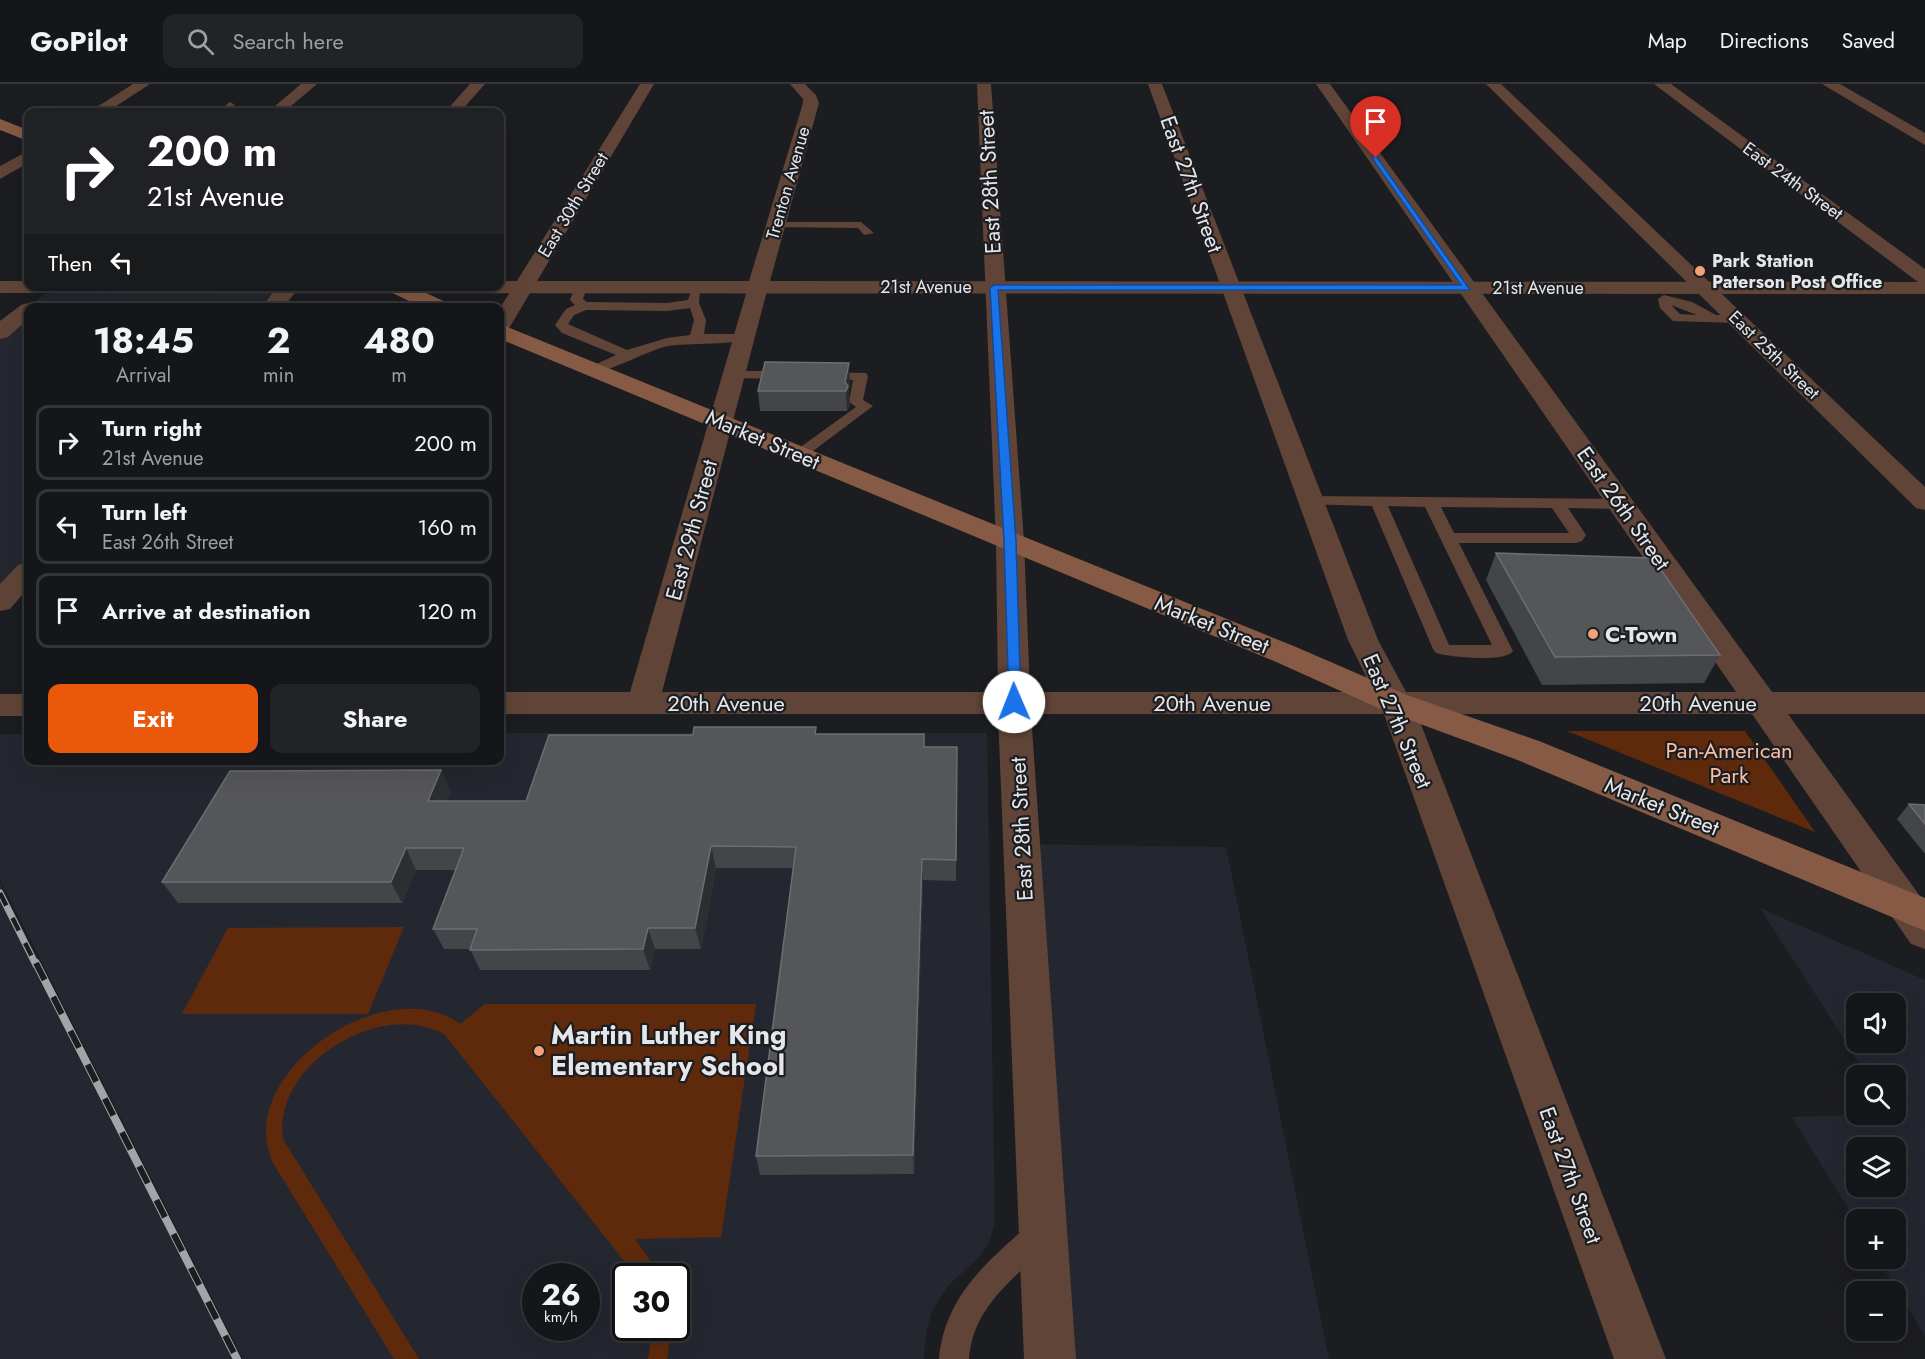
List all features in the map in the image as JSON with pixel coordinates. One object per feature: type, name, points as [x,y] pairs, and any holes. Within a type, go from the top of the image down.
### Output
[{"type":"main road","points":[[0,124],[24,134]]},
{"type":"main road","points":[[403,291],[431,303]]},
{"type":"main road","name":"Market Street","points":[[504,333],[1285,654],[1396,703],[1527,750],[1916,911]]},
{"type":"street","points":[[103,108],[142,84]]},
{"type":"street","points":[[280,108],[310,84]]},
{"type":"street","points":[[456,108],[478,84]]},
{"type":"street","name":"East 30th Street","points":[[504,318],[647,84]]},
{"type":"street","name":"Trenton Avenue","points":[[758,287],[811,103],[811,98],[798,84]]},
{"type":"street","name":"East 28th Street","points":[[984,84],[1010,541],[1014,702],[1050,1359]]},
{"type":"street","name":"East 27th Street","points":[[1155,84],[1363,640],[1396,703],[1640,1359]]},
{"type":"street","name":"East 26th Street","points":[[1323,84],[1762,704],[1916,911],[1925,933]]},
{"type":"street","name":"East 25th Street","points":[[1493,84],[1925,501]]},
{"type":"street","name":"East 24th Street","points":[[1661,84],[1925,278]]},
{"type":"street","points":[[1829,84],[1925,140]]},
{"type":"street","points":[[0,174],[24,159]]},
{"type":"street","name":"21st Avenue","points":[[0,287],[24,287]]},
{"type":"street","name":"21st Avenue","points":[[504,287],[523,287],[583,297],[695,295],[758,287],[1467,288],[1658,293],[1704,288],[1925,288]]},
{"type":"street","name":"East 29th Street","points":[[643,703],[758,287]]},
{"type":"street","points":[[35,303],[51,291]]},
{"type":"street","points":[[276,303],[286,291]]},
{"type":"street","points":[[0,332],[24,312]]},
{"type":"street","points":[[0,602],[24,575]]},
{"type":"street","name":"20th Avenue","points":[[504,704],[1925,703]]},
{"type":"street","points":[[0,705],[24,705]]},
{"type":"lane","points":[[226,108],[230,105]]},
{"type":"lane","points":[[776,225],[861,225],[868,233]]},
{"type":"lane","points":[[1658,293],[1666,308],[1677,318],[1736,319]]},
{"type":"lane","points":[[695,295],[702,321],[696,337]]},
{"type":"lane","points":[[583,297],[561,325],[567,330],[626,354]]},
{"type":"lane","points":[[595,370],[649,345],[696,337],[744,338]]},
{"type":"lane","points":[[734,375],[861,376],[856,402],[866,406],[800,454]]},
{"type":"lane","points":[[1310,501],[1621,504]]},
{"type":"lane","points":[[1378,501],[1442,649],[1503,651],[1431,502]]},
{"type":"lane","points":[[1449,538],[1576,538],[1578,535],[1556,502]]},
{"type":"lane","points":[[954,1359],[954,1347],[963,1315],[984,1288],[1043,1230]]},
{"type":"shaded area","points":[[49,291],[284,291],[273,303],[33,303]]},
{"type":"shaded area","points":[[24,310],[24,574],[0,601],[0,329]]},
{"type":"shaded area","name":"Martin Luther King Elementary School","points":[[504,733],[987,733],[995,1222],[989,1243],[980,1256],[948,1286],[932,1311],[926,1332],[924,1359],[243,1359],[0,880],[0,734],[24,734],[24,765],[504,765]]},
{"type":"shaded area","points":[[1017,844],[1226,847],[1329,1359],[1043,1359]]},
{"type":"shaded area","points":[[0,883],[24,932],[241,1359],[0,1359]]},
{"type":"shaded area","points":[[1760,908],[1925,980],[1925,1336],[1906,1305],[1906,1281],[1891,1281],[1884,1269],[1906,1269],[1906,1209],[1848,1209],[1792,1117],[1846,1115],[1846,1125],[1906,1125],[1906,1065],[1861,1065],[1853,1053],[1906,1053],[1906,993],[1846,993],[1846,1042]]},
{"type":"green space","name":"Pan-American Park","points":[[1567,731],[1745,731],[1815,832]]},
{"type":"green space","points":[[404,927],[368,1014],[182,1014],[228,928]]},
{"type":"green space","points":[[485,1004],[756,1004],[721,1237],[635,1239],[653,1263],[626,1263],[445,1035],[415,1025],[392,1025],[368,1030],[344,1040],[323,1054],[305,1072],[291,1092],[284,1115],[283,1139],[419,1359],[394,1359],[273,1163],[266,1129],[274,1096],[294,1065],[323,1040],[357,1020],[393,1010],[429,1011],[460,1024]]},
{"type":"green space","points":[[651,1341],[670,1341],[667,1359],[648,1359]]},
{"type":"building","points":[[765,362],[849,363],[845,382],[848,386],[846,391],[758,391]]},
{"type":"building","points":[[1496,553],[1653,558],[1720,655],[1555,657]]},
{"type":"building","name":"Martin Luther King Elementary School","points":[[694,727],[816,727],[815,734],[924,734],[924,747],[957,747],[956,860],[922,859],[913,1155],[756,1156],[796,847],[711,846],[695,928],[648,928],[643,949],[470,950],[477,929],[433,929],[464,848],[406,848],[391,882],[162,882],[230,771],[441,770],[428,801],[526,801],[549,735],[693,735]]},
{"type":"building","points":[[1909,804],[1925,805],[1925,824]]},
{"type":"railway","points":[[0,893],[36,965]]},
{"type":"railway","points":[[36,963],[237,1359]]},
{"type":"place","name":"Park Station Paterson Post Office","points":[[1700,271]]},
{"type":"place","name":"C-Town","points":[[1593,634]]},
{"type":"place","name":"Martin Luther King Elementary School","points":[[539,1051]]},
{"type":"route","points":[[1014,702],[1010,541],[994,288],[1467,288],[1376,158]]}]
